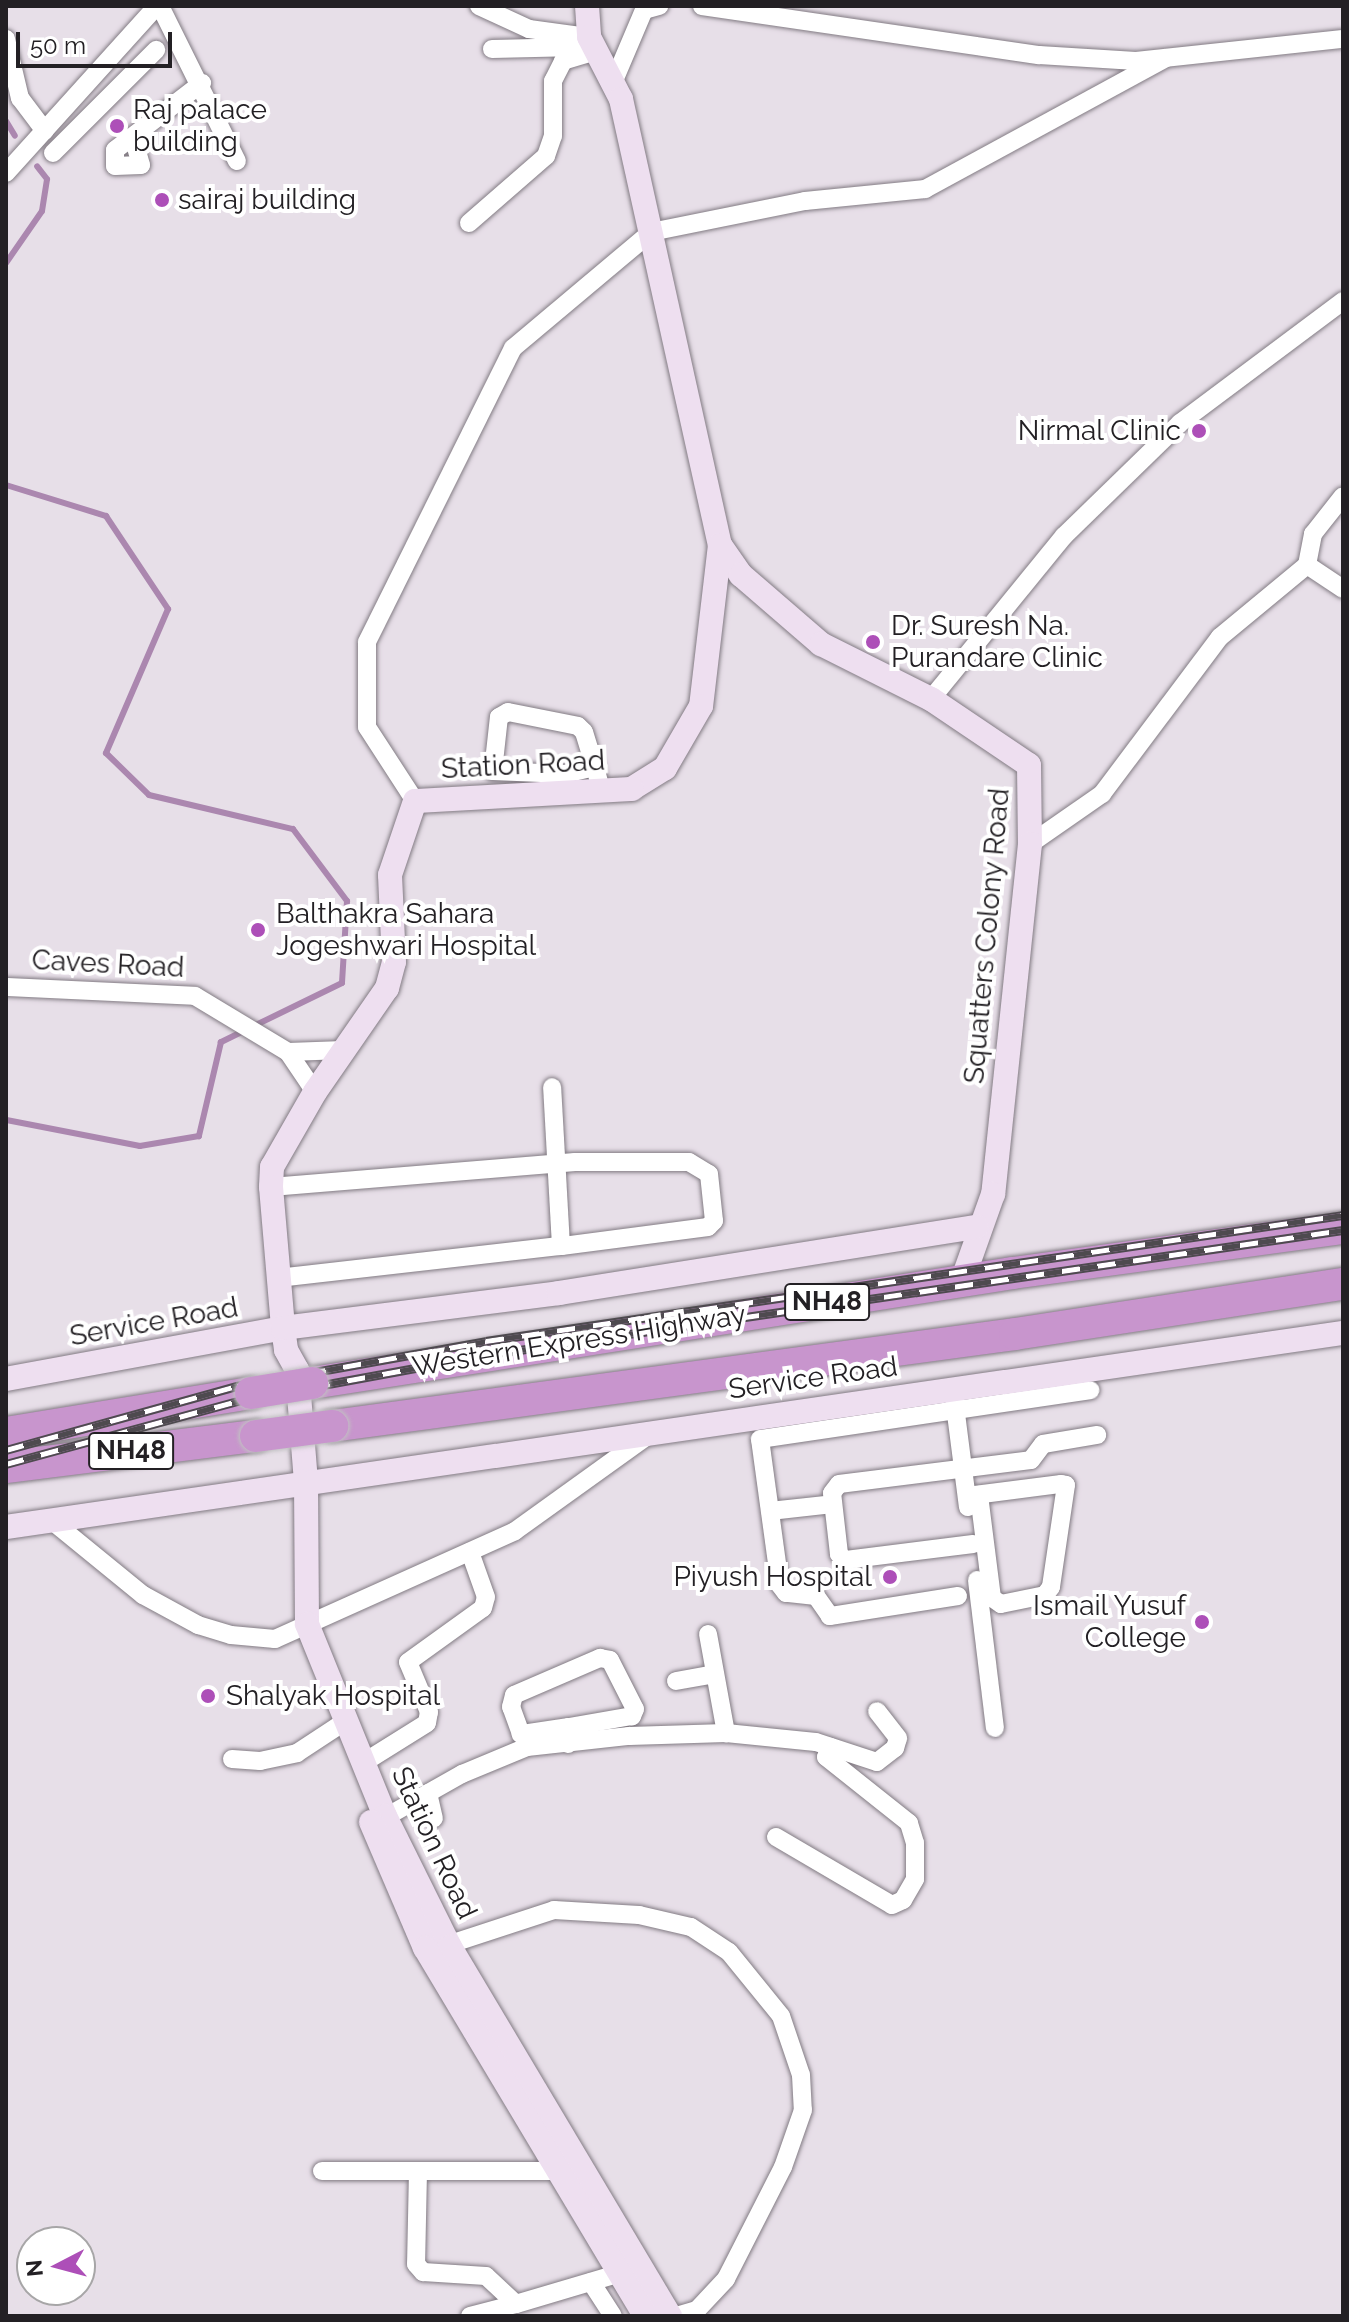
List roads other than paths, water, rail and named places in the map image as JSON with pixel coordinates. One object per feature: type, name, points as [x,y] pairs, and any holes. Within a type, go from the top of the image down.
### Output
[{"type":"highway","name":"Western Express Highway","points":[[14,1429],[962,1281],[1343,1228]]},
{"type":"highway","name":"Western Express Highway","points":[[15,1468],[1000,1336],[1343,1284]]},
{"type":"street","points":[[6,173],[158,6],[202,83],[237,161]]},
{"type":"street","points":[[479,6],[529,29],[593,44]]},
{"type":"street","name":"Station Road","points":[[587,6],[593,44],[613,83],[651,232],[720,545],[701,706],[665,768],[632,789],[415,801],[390,875],[394,962],[387,988],[315,1092],[272,1167],[271,1187],[285,1339],[279,1370],[299,1482],[299,1628],[379,1821],[425,1948],[617,2274],[645,2316]]},
{"type":"street","points":[[613,83],[644,10],[659,6]]},
{"type":"street","points":[[702,6],[852,15],[1039,55],[1166,58],[1343,39]]},
{"type":"street","points":[[6,39],[20,98],[45,131]]},
{"type":"street","points":[[492,49],[593,44]]},
{"type":"street","points":[[553,81],[563,61],[593,44]]},
{"type":"street","points":[[469,223],[546,156],[553,136],[553,81],[547,48]]},
{"type":"street","points":[[53,153],[156,50]]},
{"type":"street","points":[[415,801],[367,727],[367,642],[513,348],[651,232],[805,201],[925,189],[1166,58]]},
{"type":"street","points":[[133,137],[202,83]]},
{"type":"street","points":[[83,90],[99,106]]},
{"type":"street","points":[[931,699],[1064,536],[1180,423],[1343,301]]},
{"type":"street","points":[[1030,844],[1102,794],[1220,637],[1307,565],[1313,534],[1343,496]]},
{"type":"street","name":"Squatters Colony Road","points":[[720,545],[741,575],[821,644],[931,699],[1029,765],[1030,844],[993,1194],[981,1216],[962,1281]]},
{"type":"street","points":[[1307,565],[1343,589]]},
{"type":"street","points":[[492,797],[497,721],[508,712],[578,726],[602,793]]},
{"type":"street","points":[[493,771],[565,774],[595,767]]},
{"type":"street","name":"Caves Road","points":[[6,987],[195,996],[288,1052],[315,1092]]},
{"type":"street","points":[[288,1052],[344,1050]]},
{"type":"street","points":[[552,1087],[561,1246]]},
{"type":"street","points":[[271,1187],[557,1163],[702,1166],[709,1174],[714,1221],[708,1227],[278,1278]]},
{"type":"street","name":"Service Road","points":[[6,1379],[285,1339],[591,1288],[981,1216]]},
{"type":"street","name":"Service Road","points":[[6,1527],[654,1430],[954,1399],[1343,1333]]},
{"type":"street","points":[[958,1596],[830,1616],[816,1596],[786,1593],[780,1585],[760,1439],[767,1435],[954,1399],[1090,1390]]},
{"type":"street","points":[[954,1399],[963,1469],[973,1495],[985,1594],[995,1728]]},
{"type":"street","points":[[51,1520],[143,1595],[198,1625],[231,1635],[275,1639],[515,1531],[654,1430]]},
{"type":"street","points":[[973,1544],[844,1560],[832,1493],[839,1484],[1031,1460],[1043,1444],[1097,1435]]},
{"type":"street","points":[[1061,1484],[1067,1488],[1048,1593],[1001,1604],[985,1594],[973,1544],[973,1495],[1061,1484]]},
{"type":"street","points":[[770,1511],[833,1504]]},
{"type":"street","points":[[363,1763],[427,1723],[429,1712],[408,1662],[483,1608],[486,1597],[470,1552]]},
{"type":"street","points":[[708,1634],[726,1733]]},
{"type":"street","points":[[379,1821],[428,1793],[527,1747],[568,1736],[632,1716],[635,1709],[610,1660],[600,1658],[514,1695],[511,1707],[521,1734],[568,1736],[629,1736],[726,1733],[830,1747],[877,1762],[886,1757],[898,1738],[877,1711]]},
{"type":"street","points":[[676,1681],[714,1674]]},
{"type":"street","points":[[232,1759],[260,1761],[297,1753],[338,1726]]},
{"type":"street","name":"Station Road","points":[[338,1726],[363,1763],[379,1821],[450,1947],[670,2316]]},
{"type":"street","points":[[776,1837],[892,1905],[903,1900],[915,1879],[915,1843],[909,1823],[826,1757],[830,1747]]},
{"type":"street","points":[[428,1793],[434,1818]]},
{"type":"street","points":[[425,1948],[450,1947],[554,1910],[639,1915],[691,1927],[729,1952],[781,2016],[801,2075],[803,2110],[783,2167],[726,2279],[697,2310],[676,2316]]},
{"type":"street","points":[[322,2171],[556,2171]]},
{"type":"street","points":[[418,2171],[416,2264],[423,2272],[486,2276],[516,2304]]},
{"type":"street","points":[[470,2316],[617,2274]]},
{"type":"street","points":[[591,2282],[613,2316]]},
{"type":"waterway","points":[[6,121],[15,136]]},
{"type":"waterway","points":[[6,263],[42,211],[47,179],[37,166]]},
{"type":"waterway","points":[[6,485],[106,516],[168,609],[106,753],[149,795],[293,829],[347,901],[342,983],[221,1042],[199,1136],[140,1146],[6,1120]]},
{"type":"railway","points":[[6,1450],[237,1386],[486,1341],[1343,1215]]},
{"type":"railway","points":[[6,1464],[241,1400],[492,1354],[1343,1230]]},
{"type":"place","name":"Raj palace building","points":[[117,126]]},
{"type":"place","name":"sairaj building","points":[[162,200]]},
{"type":"place","name":"Nirmal Clinic","points":[[1199,431]]},
{"type":"place","name":"Dr. Suresh Na. Purandare Clinic","points":[[873,642]]},
{"type":"place","name":"Balthakra Sahara Jogeshwari Hospital","points":[[258,930]]},
{"type":"place","name":"Piyush Hospital","points":[[890,1577]]},
{"type":"place","name":"Ismail Yusuf College","points":[[1202,1622]]},
{"type":"place","name":"Shalyak Hospital","points":[[208,1696]]}]
